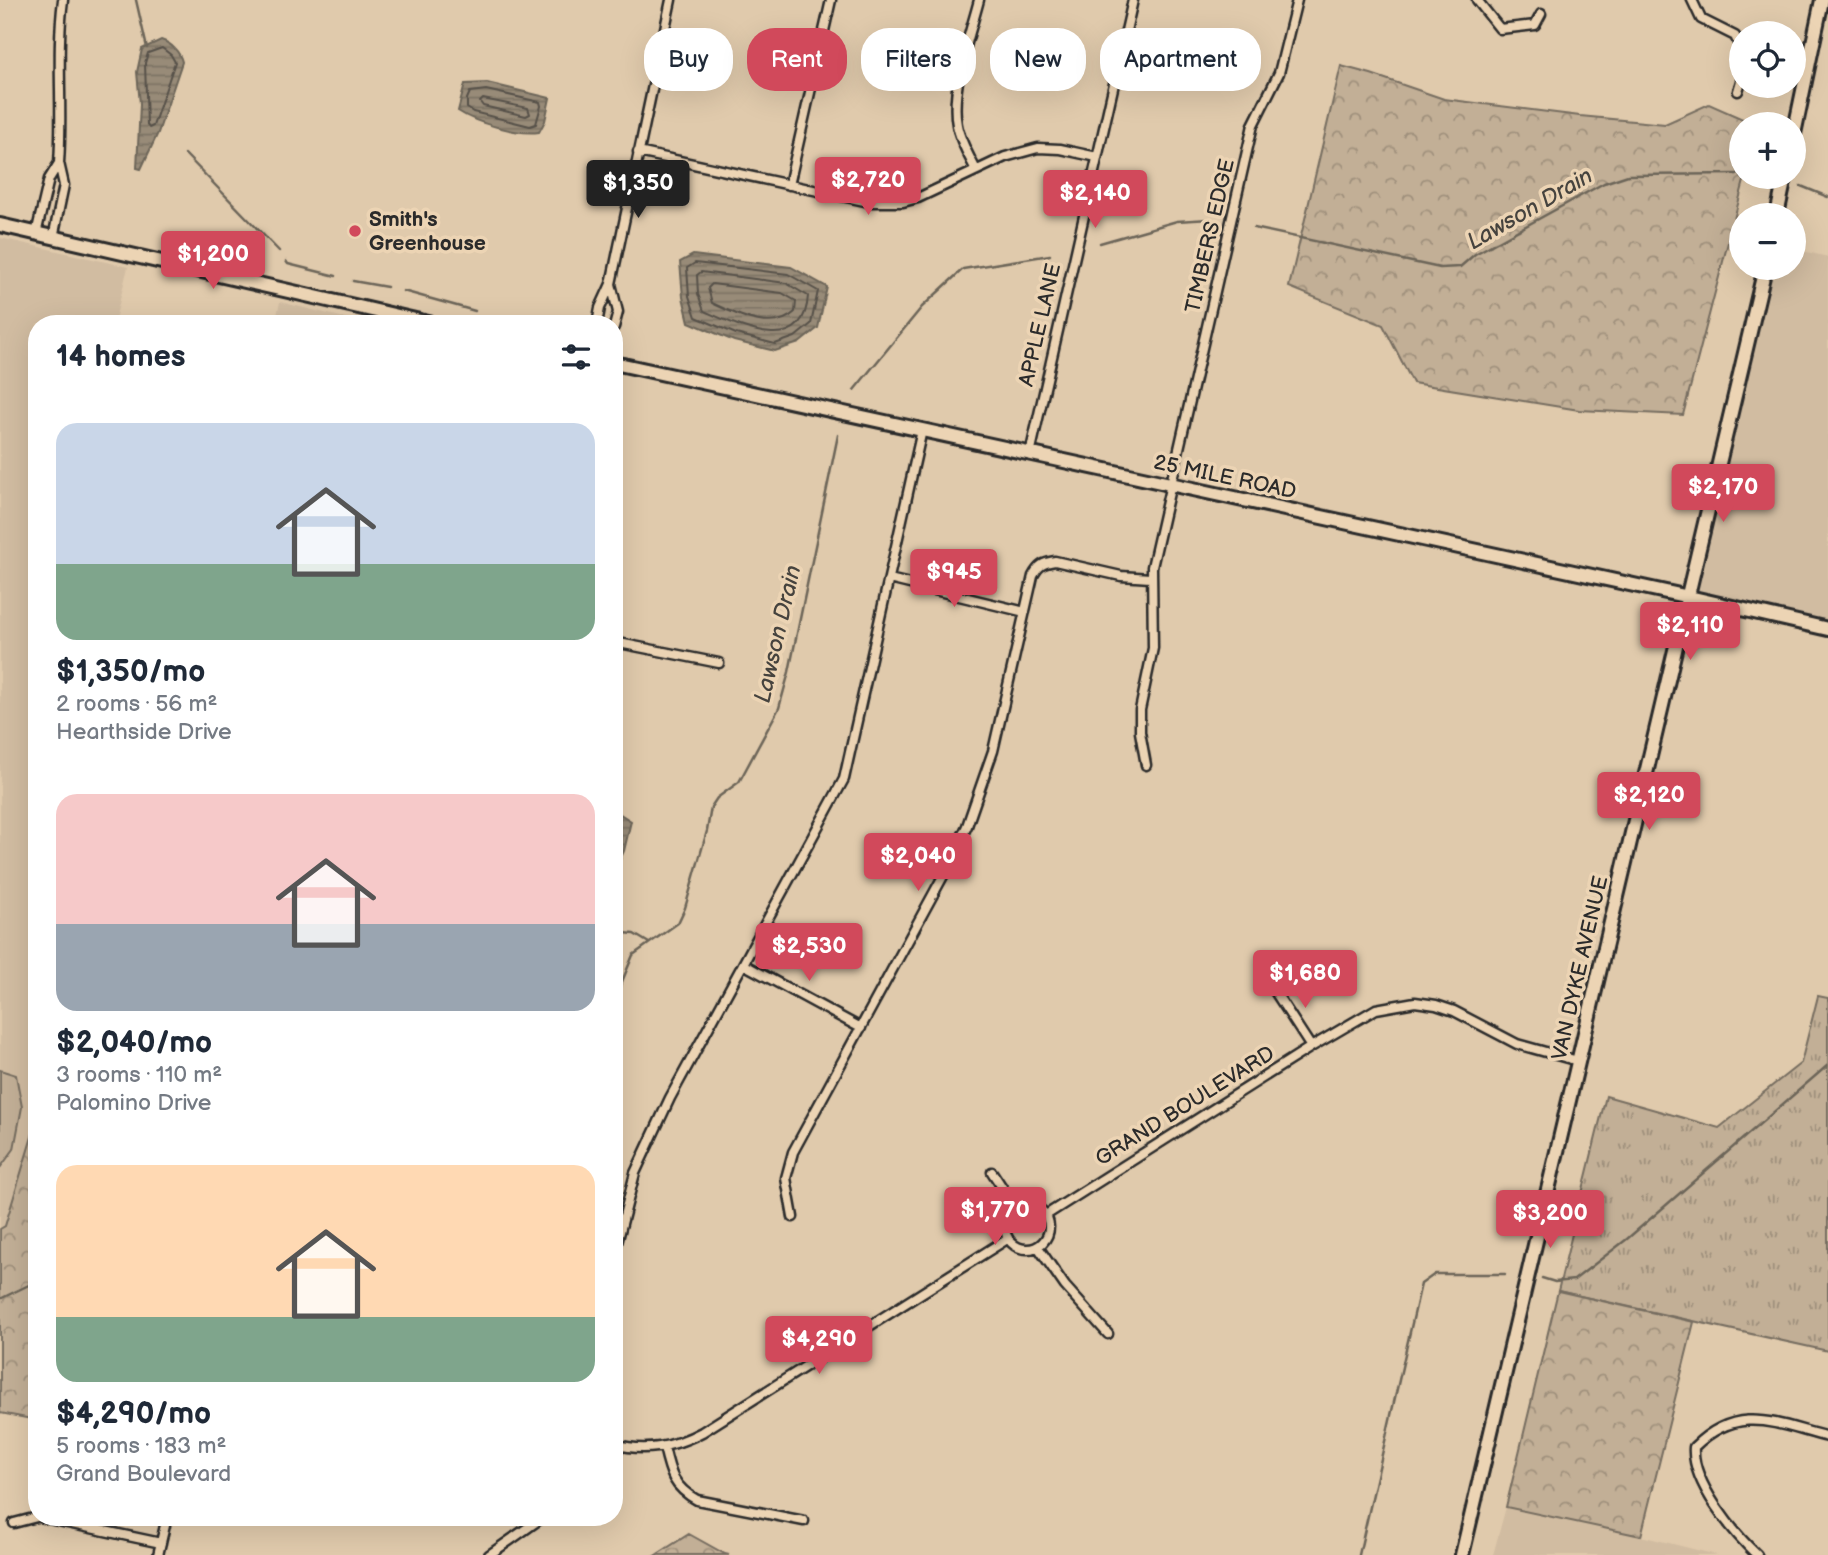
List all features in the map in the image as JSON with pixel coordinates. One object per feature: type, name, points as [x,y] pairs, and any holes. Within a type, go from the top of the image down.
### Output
[{"type":"street","points":[[53,238],[64,185],[59,163],[59,35],[63,0]]},
{"type":"street","points":[[599,315],[611,284],[671,0]]},
{"type":"street","points":[[789,184],[831,0]]},
{"type":"street","points":[[976,170],[956,121],[959,83],[979,0]]},
{"type":"street","name":"APPLE LANE","points":[[1030,454],[1133,0]]},
{"type":"street","name":"TIMBERS EDGE","points":[[1146,765],[1140,732],[1140,710],[1153,648],[1150,578],[1254,124],[1282,64],[1297,0]]},
{"type":"street","points":[[1477,0],[1500,29],[1535,25],[1541,14]]},
{"type":"street","points":[[1692,0],[1701,19],[1729,33]]},
{"type":"street","points":[[1799,112],[1822,0]]},
{"type":"street","points":[[638,152],[869,202],[903,202],[918,198],[1006,157],[1038,148],[1060,149],[1097,157]]},
{"type":"street","points":[[36,234],[49,179],[59,163]]},
{"type":"street","points":[[0,225],[393,315]]},
{"type":"street","name":"VAN DYKE AVENUE","points":[[1462,1555],[1762,280]]},
{"type":"street","points":[[611,284],[617,315]]},
{"type":"street","name":"25 MILE ROAD","points":[[623,365],[1828,629]]},
{"type":"street","points":[[623,1219],[635,1172],[670,1098],[844,779],[922,430]]},
{"type":"street","points":[[793,1217],[786,1190],[787,1166],[793,1152],[948,867],[967,826],[993,751],[1024,612],[1033,576],[1038,567],[1055,561],[1121,576],[1150,578]]},
{"type":"street","points":[[889,579],[1024,612]]},
{"type":"street","points":[[623,644],[719,663]]},
{"type":"street","points":[[743,964],[861,1028]]},
{"type":"street","points":[[1274,990],[1311,1047]]},
{"type":"street","name":"GRAND BOULEVARD","points":[[1046,1215],[1311,1047],[1376,1009],[1415,1002],[1454,1011],[1517,1044],[1578,1061]]},
{"type":"street","points":[[992,1172],[1015,1207]]},
{"type":"street","points":[[1007,1239],[1005,1223],[1008,1213],[1015,1207],[1035,1206],[1046,1215],[1049,1224],[1047,1235],[1038,1247]]},
{"type":"street","points":[[1007,1239],[1021,1247],[1038,1247]]},
{"type":"street","points":[[623,1445],[647,1449],[682,1443],[721,1421],[1007,1239]]},
{"type":"street","points":[[1038,1247],[1065,1286],[1108,1334]]},
{"type":"street","points":[[1758,1555],[1727,1524],[1697,1471],[1693,1460],[1695,1447],[1724,1424],[1744,1420],[1761,1421],[1828,1437]]},
{"type":"street","points":[[664,1447],[673,1480],[684,1493],[697,1500],[804,1521]]},
{"type":"street","points":[[14,1523],[28,1520]]},
{"type":"street","points":[[81,1526],[161,1543]]},
{"type":"street","points":[[158,1555],[165,1526]]},
{"type":"street","points":[[489,1555],[530,1526]]},
{"type":"shaded area","points":[[0,238],[128,267],[116,315],[28,315],[28,1167],[0,1293]]},
{"type":"shaded area","points":[[1806,252],[1828,257],[1828,629],[1689,597],[1762,280],[1806,280]]},
{"type":"shaded area","points":[[280,302],[333,315],[277,315]]},
{"type":"shaded area","points":[[1506,1507],[1641,1536],[1717,1555],[1493,1555]]},
{"type":"green space","points":[[1341,66],[1444,99],[1580,116],[1665,124],[1709,104],[1729,113],[1729,189],[1742,189],[1738,203],[1729,203],[1729,238],[1683,415],[1579,410],[1413,383],[1383,325],[1289,287]]},
{"type":"green space","points":[[1818,996],[1828,998],[1828,1351],[1558,1291],[1606,1096],[1719,1128],[1801,1063]]},
{"type":"green space","points":[[0,1070],[16,1075],[22,1107],[14,1149],[0,1168]]},
{"type":"green space","points":[[28,1150],[28,1418],[0,1413],[0,1229],[5,1226]]},
{"type":"green space","points":[[1558,1291],[1694,1322],[1641,1536],[1506,1507]]},
{"type":"green space","points":[[689,1534],[725,1554],[729,1555],[656,1555]]},
{"type":"water","points":[[161,40],[174,48],[182,62],[158,133],[141,169],[137,168],[140,104],[137,72],[142,49]]},
{"type":"water","points":[[487,83],[550,98],[545,121],[539,132],[520,132],[497,127],[458,111],[465,84]]},
{"type":"water","points":[[693,255],[791,267],[827,287],[818,328],[799,343],[775,351],[734,341],[689,322],[683,297],[680,262]]},
{"type":"water","points":[[623,816],[631,821],[623,853]]},
{"type":"waterway","points":[[136,0],[147,48]]},
{"type":"waterway","points":[[185,154],[279,251]]},
{"type":"waterway","name":"Lawson Drain","points":[[1254,228],[1440,268],[1460,267],[1475,254],[1604,183],[1628,175],[1729,174]]},
{"type":"waterway","name":"Lawson Drain","points":[[1806,188],[1828,197]]},
{"type":"waterway","name":"Lawson Drain","points":[[1100,243],[1177,221],[1210,219]]},
{"type":"waterway","name":"Lawson Drain","points":[[854,390],[922,307],[963,269],[1050,255]]},
{"type":"waterway","points":[[286,261],[288,264],[336,276]]},
{"type":"waterway","points":[[353,281],[387,287]]},
{"type":"waterway","points":[[403,291],[475,311]]},
{"type":"waterway","name":"Lawson Drain","points":[[623,979],[633,955],[678,923],[685,908],[707,831],[711,807],[717,798],[739,782],[779,708],[789,672],[838,435]]},
{"type":"waterway","points":[[623,933],[634,934],[649,943]]},
{"type":"waterway","points":[[1542,1278],[1555,1282],[1574,1280],[1627,1239],[1828,1065]]},
{"type":"waterway","points":[[1359,1555],[1421,1284],[1435,1274],[1505,1274]]},
{"type":"waterway","name":"Lawson Drain","points":[[0,1299],[28,1285]]},
{"type":"place","name":"Smith's Greenhouse","points":[[355,231]]}]
